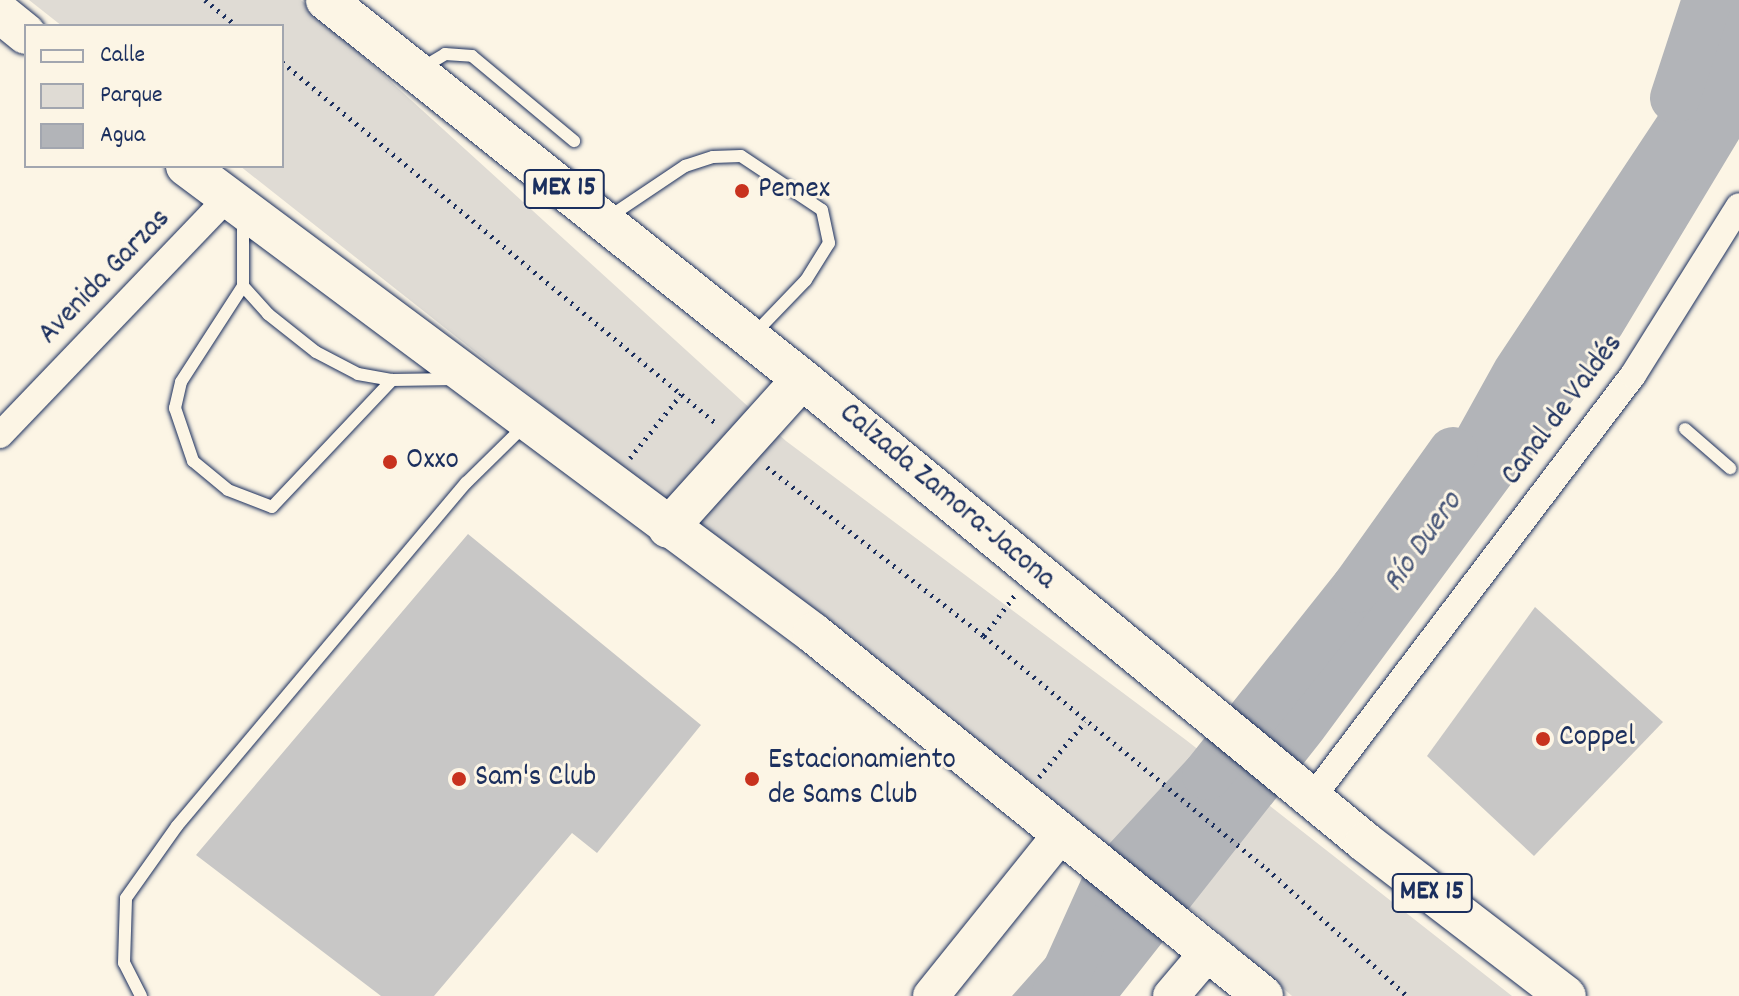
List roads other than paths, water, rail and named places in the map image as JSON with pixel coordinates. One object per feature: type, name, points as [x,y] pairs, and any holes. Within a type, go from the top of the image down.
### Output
[{"type":"main road","name":"Calzada Zamora-Jacona","points":[[326,0],[802,379],[1217,722],[1566,996]]},
{"type":"main road","points":[[0,13],[24,32]]},
{"type":"main road","points":[[188,168],[234,206],[813,633],[1062,833],[1098,866],[1200,943],[1263,996]]},
{"type":"main road","points":[[668,528],[802,379]]},
{"type":"street","name":"Avenida Garzas","points":[[0,435],[234,206]]},
{"type":"street","name":"Canal de Valdés","points":[[1306,793],[1633,375],[1739,206]]},
{"type":"street","points":[[931,996],[1062,833]]},
{"type":"street","points":[[1171,996],[1200,943]]},
{"type":"lane","points":[[416,72],[445,54],[472,56],[574,141]]},
{"type":"lane","points":[[604,220],[685,166],[713,157],[741,156],[822,210],[829,243],[806,280],[750,338]]},
{"type":"lane","points":[[234,206],[243,286],[268,314],[316,352],[358,374],[392,380],[469,379]]},
{"type":"lane","points":[[243,286],[181,382],[175,408],[193,461],[228,490],[272,507],[392,380]]},
{"type":"lane","points":[[141,996],[124,963],[126,898],[177,826],[456,495],[528,422]]},
{"type":"lane","points":[[1685,429],[1730,468]]},
{"type":"water","name":"Río Duero","points":[[1712,0],[1739,0],[1739,139],[1621,335],[1322,740],[1120,996],[1012,996],[1266,710],[1400,533],[1496,360],[1659,114]]},
{"type":"waterway","points":[[1675,98],[1707,0]]},
{"type":"waterway","name":"Río Duero","points":[[1056,996],[1107,883],[1207,775],[1356,588],[1453,452]]},
{"type":"place","name":"Pemex","points":[[742,191]]},
{"type":"place","name":"Oxxo","points":[[390,462]]},
{"type":"place","name":"Coppel","points":[[1543,739]]},
{"type":"place","name":"Sam's Club","points":[[459,779]]},
{"type":"place","name":"Estacionamiento de Sams Club","points":[[752,779]]}]
